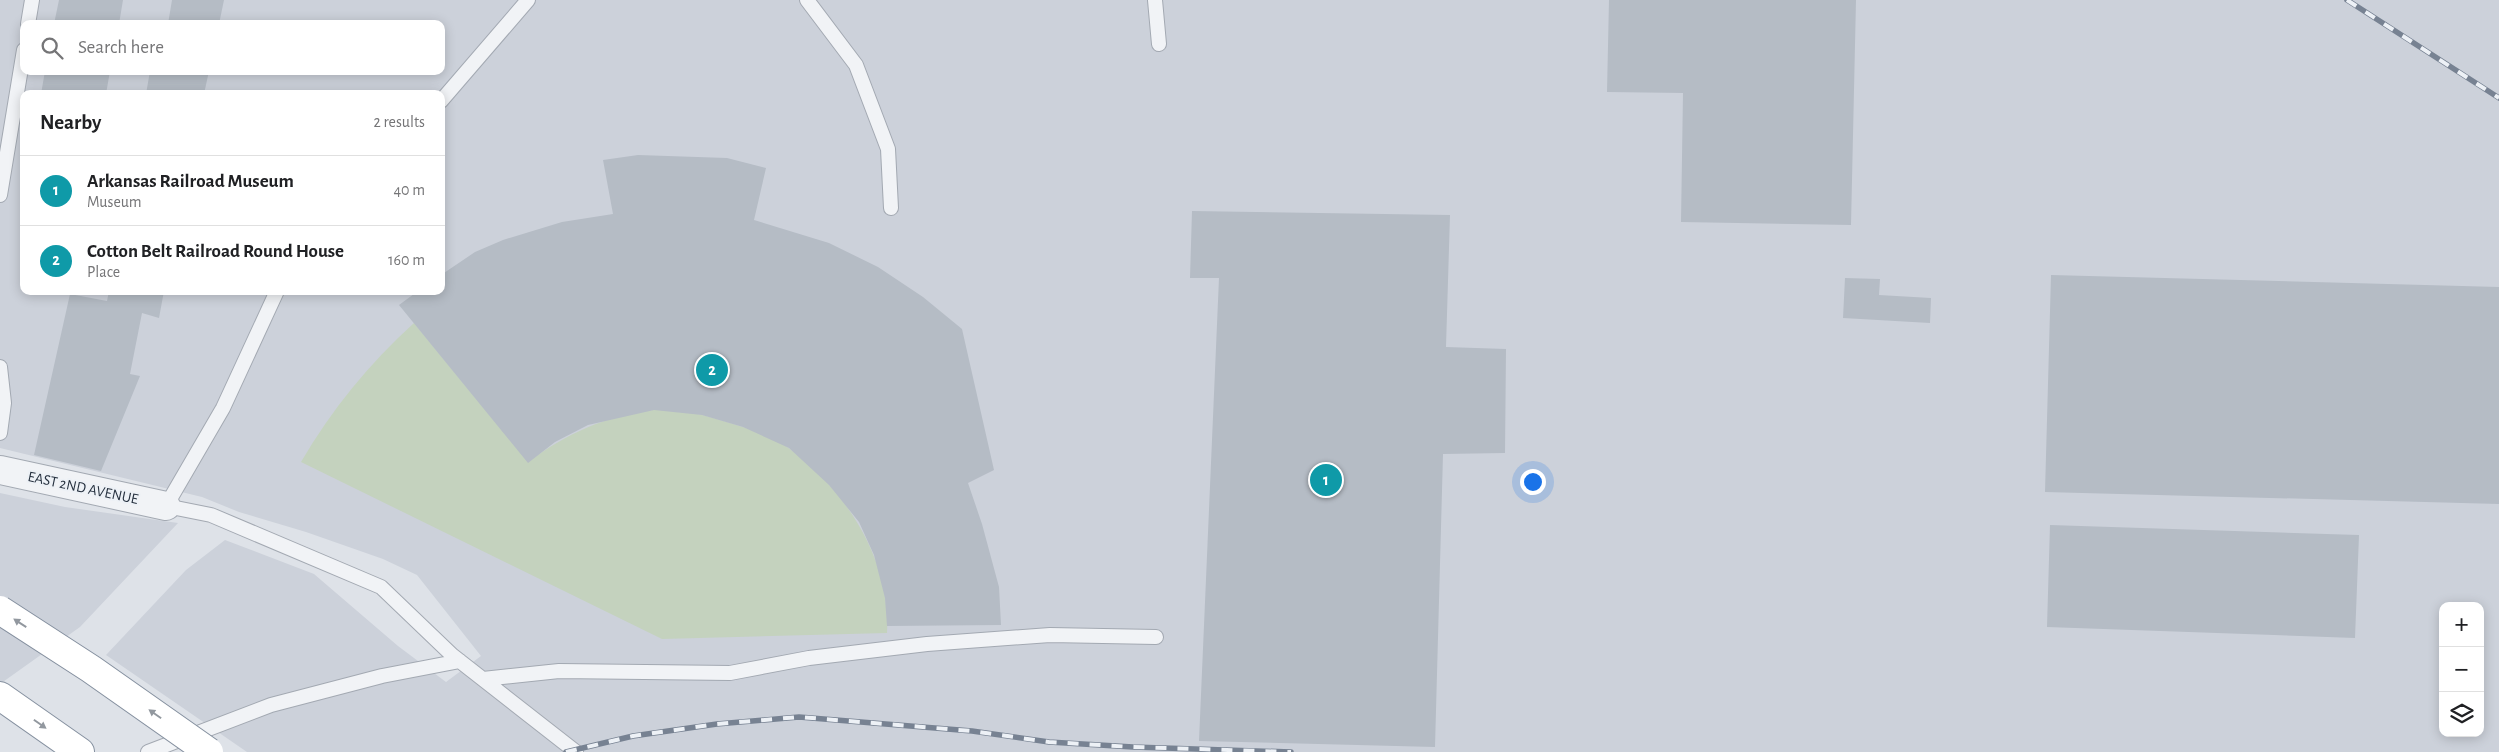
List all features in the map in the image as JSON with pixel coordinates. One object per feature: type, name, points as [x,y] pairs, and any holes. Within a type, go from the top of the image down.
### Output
[{"type":"highway","points":[[0,610],[91,669],[209,752]]},
{"type":"highway","points":[[0,696],[80,752]]},
{"type":"street","name":"EAST 2ND AVENUE","points":[[0,470],[166,506]]},
{"type":"lane","points":[[29,20],[32,0]]},
{"type":"lane","points":[[445,96],[528,0]]},
{"type":"lane","points":[[807,0],[856,65],[888,150],[892,208]]},
{"type":"lane","points":[[1155,0],[1159,44]]},
{"type":"lane","points":[[0,195],[20,74]]},
{"type":"lane","points":[[275,295],[223,408],[166,506],[211,515],[381,587],[460,661],[576,752]]},
{"type":"lane","points":[[0,367],[4,403],[0,433]]},
{"type":"lane","points":[[483,679],[559,670],[730,673],[808,658],[927,644],[1050,635],[1156,638]]},
{"type":"lane","points":[[148,752],[271,705],[382,676],[460,661]]},
{"type":"shaded area","points":[[0,0],[2499,0],[2499,752],[247,752],[106,655],[186,570],[225,540],[314,574],[398,646],[446,682],[481,656],[417,575],[383,559],[306,532],[239,512],[202,497],[0,448]]},
{"type":"shaded area","points":[[0,493],[65,507],[178,523],[80,627],[0,684]]},
{"type":"green space","points":[[414,323],[528,462],[557,443],[587,428],[619,417],[653,410],[678,411],[712,418],[737,425],[783,444],[811,466],[830,485],[847,507],[861,530],[873,554],[882,580],[886,606],[887,633],[662,639],[301,462],[325,424],[352,388]]},
{"type":"building","points":[[59,0],[123,0],[120,20],[55,20]]},
{"type":"building","points":[[172,0],[224,0],[220,20],[169,20]]},
{"type":"building","points":[[1609,0],[1856,0],[1851,225],[1681,222],[1683,93],[1607,92]]},
{"type":"building","points":[[44,75],[109,75],[107,90],[42,90]]},
{"type":"building","points":[[149,75],[208,75],[205,90],[147,90]]},
{"type":"building","points":[[638,155],[727,158],[766,168],[754,220],[829,243],[878,267],[923,297],[962,329],[994,470],[968,483],[982,524],[999,587],[1001,625],[887,626],[885,598],[874,555],[859,522],[829,485],[789,448],[743,427],[702,415],[654,410],[588,425],[555,442],[528,463],[399,305],[413,295],[445,295],[445,272],[475,252],[503,240],[562,222],[613,214],[603,160]]},
{"type":"building","points":[[1192,211],[1450,215],[1446,347],[1506,349],[1505,453],[1443,454],[1435,747],[1199,741],[1219,278],[1190,278]]},
{"type":"building","points":[[2051,275],[2499,287],[2499,504],[2045,492]]},
{"type":"building","points":[[1845,278],[1880,279],[1879,295],[1931,298],[1930,323],[1843,318]]},
{"type":"building","points":[[70,295],[107,301],[108,295],[163,295],[159,318],[142,313],[130,374],[140,376],[101,471],[34,455]]},
{"type":"building","points":[[2050,525],[2359,535],[2355,638],[2047,627]]},
{"type":"railway","points":[[2347,0],[2499,98]]},
{"type":"railway","points":[[566,752],[633,736],[717,724],[799,717],[972,731],[1049,742],[1133,747],[1291,752]]},
{"type":"place","name":"Cotton Belt Railroad Round House","points":[[712,370]]},
{"type":"place","name":"Arkansas Railroad Museum","points":[[1326,480]]}]
